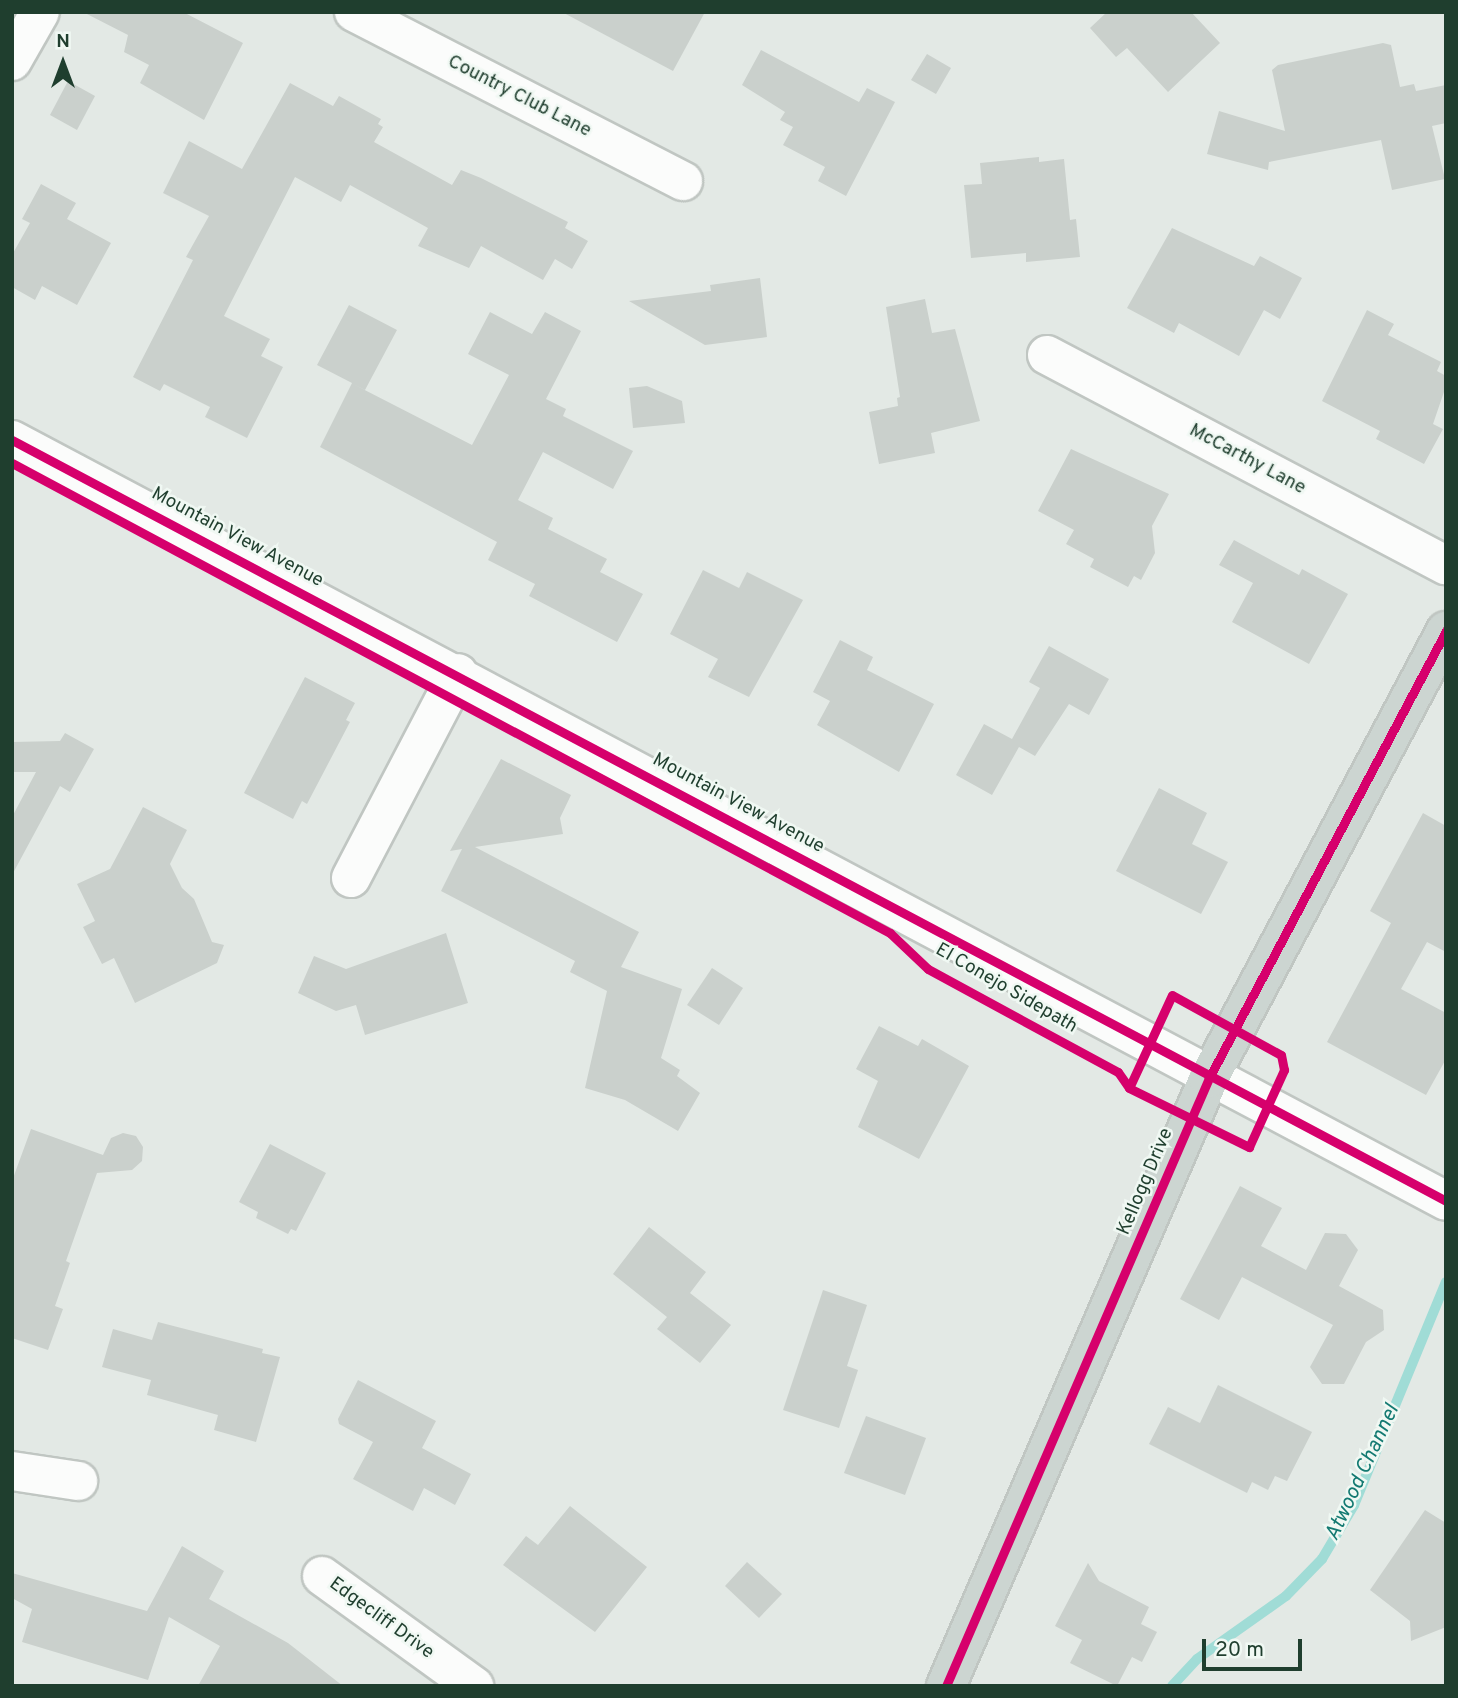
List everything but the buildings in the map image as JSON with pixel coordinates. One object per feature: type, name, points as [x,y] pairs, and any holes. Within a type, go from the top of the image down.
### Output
[{"type":"main road","name":"Kellogg Drive","points":[[946,1686],[1209,1079],[1446,631]]},
{"type":"street","points":[[12,61],[40,12]]},
{"type":"street","name":"Country Club Lane","points":[[354,12],[683,181]]},
{"type":"street","name":"McCarthy Lane","points":[[1047,355],[1446,565]]},
{"type":"street","name":"Mountain View Avenue","points":[[12,440],[458,673],[1209,1079],[1446,1200]]},
{"type":"street","points":[[351,878],[458,673]]},
{"type":"street","points":[[12,1471],[78,1481]]},
{"type":"street","name":"Edgecliff Drive","points":[[322,1576],[474,1686]]},
{"type":"waterway","name":"Atwood Channel","points":[[1172,1686],[1197,1659],[1286,1596],[1322,1559],[1354,1505],[1446,1282]]},
{"type":"cycle path","name":"El Conejo Sidepath","points":[[12,440],[1446,1201]]},
{"type":"cycle path","name":"El Conejo Sidepath","points":[[12,463],[890,933],[928,969],[1118,1072],[1129,1088],[1249,1147],[1284,1070],[1281,1055],[1172,995],[1129,1088]]},
{"type":"cycle path","points":[[946,1686],[1209,1078],[1446,631]]}]
